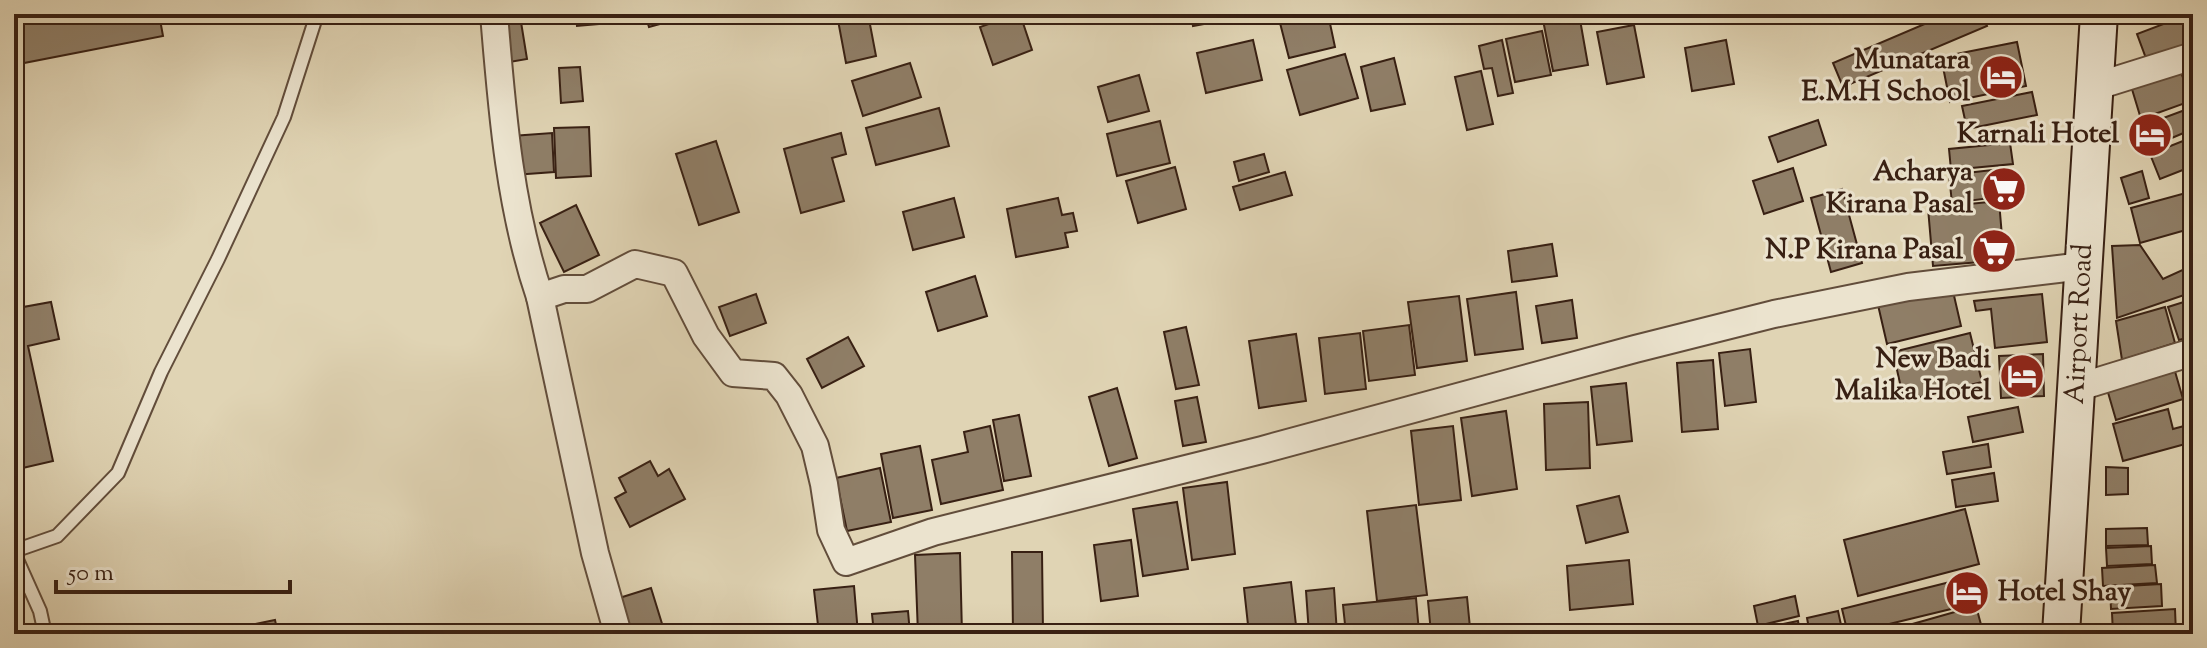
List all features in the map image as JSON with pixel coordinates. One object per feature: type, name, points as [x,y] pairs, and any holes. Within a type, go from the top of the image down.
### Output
[{"type":"street","points":[[494,14],[513,192],[528,261],[540,297],[595,553],[618,634]]},
{"type":"street","name":"Airport Road","points":[[2061,634],[2099,14]]},
{"type":"street","points":[[2094,87],[2193,56]]},
{"type":"street","points":[[540,297],[564,289],[587,289],[635,264],[674,273],[706,336],[733,373],[774,376],[789,395],[815,446],[831,530],[846,562],[933,532],[1262,450],[1774,314],[1908,287],[2083,266]]},
{"type":"street","points":[[2076,388],[2193,352]]},
{"type":"lane","points":[[45,634],[40,611],[14,552],[57,536],[118,473],[161,372],[284,117],[317,14]]},
{"type":"building","points":[[15,14],[159,14],[163,36],[24,63]]},
{"type":"building","points":[[576,14],[596,14],[598,24],[577,26]]},
{"type":"building","points":[[645,14],[684,14],[685,17],[649,27]]},
{"type":"building","points":[[868,14],[876,56],[846,63],[837,15]]},
{"type":"building","points":[[1020,14],[1032,50],[993,65],[980,27]]},
{"type":"building","points":[[1191,14],[1235,14],[1236,18],[1193,26]]},
{"type":"building","points":[[1301,14],[1328,14],[1335,47],[1289,58],[1279,19]]},
{"type":"building","points":[[1579,14],[1588,65],[1553,71],[1543,20]]},
{"type":"building","points":[[1948,14],[1982,14],[1987,26],[1843,87],[1833,63]]},
{"type":"building","points":[[2187,15],[2193,31],[2193,44],[2147,61],[2137,34]]},
{"type":"building","points":[[521,22],[527,59],[503,63],[498,25]]},
{"type":"building","points":[[1634,25],[1644,77],[1607,84],[1597,32]]},
{"type":"building","points":[[1542,31],[1551,75],[1515,82],[1506,39]]},
{"type":"building","points":[[1253,40],[1262,80],[1206,93],[1197,53]]},
{"type":"building","points":[[1502,40],[1513,93],[1498,96],[1492,68],[1484,69],[1479,46]]},
{"type":"building","points":[[1726,40],[1734,84],[1692,91],[1685,48]]},
{"type":"building","points":[[2017,42],[2026,86],[1950,102],[1941,57]]},
{"type":"building","points":[[1345,54],[1358,98],[1300,115],[1287,70]]},
{"type":"building","points":[[1394,58],[1405,104],[1371,111],[1361,67]]},
{"type":"building","points":[[910,63],[921,97],[863,116],[852,81]]},
{"type":"building","points":[[580,67],[583,101],[561,103],[559,68]]},
{"type":"building","points":[[2180,69],[2191,101],[2141,119],[2131,86]]},
{"type":"building","points":[[1481,71],[1493,124],[1467,130],[1455,77]]},
{"type":"building","points":[[1139,75],[1149,111],[1108,122],[1098,87]]},
{"type":"building","points":[[2032,92],[2037,115],[1967,129],[1962,106]]},
{"type":"building","points":[[2193,107],[2193,129],[2146,149],[2139,127]]},
{"type":"building","points":[[939,108],[949,146],[876,165],[866,128]]},
{"type":"building","points":[[1818,120],[1826,145],[1778,162],[1769,137]]},
{"type":"building","points":[[1160,121],[1170,163],[1117,176],[1107,134]]},
{"type":"building","points":[[589,127],[591,176],[556,178],[554,128]]},
{"type":"building","points":[[552,133],[554,172],[514,175],[512,136]]},
{"type":"building","points":[[841,133],[846,154],[832,158],[844,201],[801,213],[784,149]]},
{"type":"building","points":[[2193,137],[2193,166],[2160,179],[2150,154]]},
{"type":"building","points":[[716,141],[739,212],[699,225],[676,154]]},
{"type":"building","points":[[2010,143],[2013,164],[1951,170],[1949,149]]},
{"type":"building","points":[[1264,154],[1269,172],[1239,181],[1234,162]]},
{"type":"building","points":[[1175,167],[1186,209],[1138,223],[1126,181]]},
{"type":"building","points":[[1793,168],[1803,201],[1764,214],[1753,181]]},
{"type":"building","points":[[2010,168],[2014,195],[1952,203],[1949,175]]},
{"type":"building","points":[[2142,171],[2149,198],[2129,204],[2121,178]]},
{"type":"building","points":[[1285,172],[1292,195],[1240,210],[1233,187]]},
{"type":"building","points":[[1842,189],[1862,263],[1831,272],[1811,198]]},
{"type":"building","points":[[2193,191],[2193,228],[2140,243],[2131,208]]},
{"type":"building","points":[[954,198],[964,237],[913,250],[903,212]]},
{"type":"building","points":[[1058,198],[1062,215],[1073,213],[1077,231],[1065,233],[1068,247],[1016,257],[1007,209]]},
{"type":"building","points":[[1999,201],[2004,260],[1933,266],[1928,208]]},
{"type":"building","points":[[576,205],[599,255],[564,272],[540,223]]},
{"type":"building","points":[[1552,244],[1557,276],[1512,282],[1508,251]]},
{"type":"building","points":[[2140,245],[2163,279],[2189,267],[2193,292],[2117,318],[2112,246]]},
{"type":"building","points":[[14,268],[23,307],[51,302],[59,339],[28,346],[53,461],[14,470]]},
{"type":"building","points":[[975,276],[987,316],[938,331],[926,292]]},
{"type":"building","points":[[1952,287],[1961,326],[1887,344],[1878,305]]},
{"type":"building","points":[[1516,292],[1523,349],[1475,355],[1467,299]]},
{"type":"building","points":[[756,294],[766,323],[730,336],[719,307]]},
{"type":"building","points":[[2042,294],[2047,342],[1995,348],[1991,309],[1976,311],[1974,301]]},
{"type":"building","points":[[1459,296],[1467,361],[1417,368],[1408,302]]},
{"type":"building","points":[[2193,299],[2193,336],[2179,340],[2168,307]]},
{"type":"building","points":[[1572,300],[1577,338],[1542,343],[1536,306]]},
{"type":"building","points":[[2165,307],[2175,343],[2122,360],[2116,321]]},
{"type":"building","points":[[1409,325],[1415,375],[1369,381],[1363,331]]},
{"type":"building","points":[[1186,327],[1199,385],[1176,389],[1164,332]]},
{"type":"building","points":[[1360,333],[1366,389],[1325,394],[1319,338]]},
{"type":"building","points":[[1970,333],[1982,382],[1904,401],[1893,352]]},
{"type":"building","points":[[1296,334],[1306,401],[1259,408],[1249,341]]},
{"type":"building","points":[[848,337],[864,366],[822,388],[807,359]]},
{"type":"building","points":[[1750,349],[1756,402],[1725,406],[1719,353]]},
{"type":"building","name":"New Badi Malika Hotel","points":[[2043,354],[2044,396],[2001,398],[1999,356]]},
{"type":"building","points":[[1713,360],[1718,429],[1682,432],[1677,363]]},
{"type":"building","points":[[2193,365],[2193,405],[2183,368]]},
{"type":"building","points":[[2174,368],[2183,399],[2116,420],[2107,389]]},
{"type":"building","points":[[1626,383],[1632,441],[1597,445],[1591,387]]},
{"type":"building","points":[[1117,388],[1137,458],[1109,466],[1089,397]]},
{"type":"building","points":[[1197,397],[1206,442],[1183,446],[1175,401]]},
{"type":"building","points":[[1588,402],[1590,468],[1546,470],[1544,404]]},
{"type":"building","points":[[2018,407],[2023,432],[1973,442],[1968,417]]},
{"type":"building","points":[[2168,409],[2173,429],[2184,426],[2189,443],[2123,461],[2113,424]]},
{"type":"building","points":[[1506,411],[1517,489],[1472,496],[1461,418]]},
{"type":"building","points":[[1019,415],[1031,476],[1004,481],[993,420]]},
{"type":"building","points":[[990,426],[1003,490],[941,504],[932,460],[968,452],[964,432]]},
{"type":"building","points":[[1453,426],[1461,500],[1419,505],[1411,431]]},
{"type":"building","points":[[1988,444],[1991,467],[1947,474],[1943,452]]},
{"type":"building","points":[[920,446],[932,510],[893,518],[881,454]]},
{"type":"building","points":[[650,461],[658,476],[669,469],[685,499],[630,527],[615,498],[626,492],[619,478]]},
{"type":"building","points":[[2106,467],[2128,468],[2128,494],[2106,495]]},
{"type":"building","points":[[880,468],[891,522],[847,531],[836,478]]},
{"type":"building","points":[[1994,473],[1998,501],[1956,507],[1952,480]]},
{"type":"building","points":[[1227,482],[1235,554],[1192,560],[1183,488]]},
{"type":"building","points":[[1619,496],[1628,532],[1586,543],[1577,506]]},
{"type":"building","points":[[1177,502],[1188,569],[1143,576],[1133,509]]},
{"type":"building","points":[[1416,505],[1427,595],[1377,601],[1367,511]]},
{"type":"building","points":[[1965,509],[1979,564],[1858,596],[1844,540]]},
{"type":"building","points":[[2147,528],[2148,545],[2106,546],[2106,529]]},
{"type":"building","points":[[1131,540],[1138,596],[1101,601],[1094,545]]},
{"type":"building","points":[[2151,546],[2152,564],[2107,566],[2106,548]]},
{"type":"building","points":[[1012,552],[1042,552],[1043,632],[1013,633]]},
{"type":"building","points":[[960,553],[962,634],[918,634],[915,555]]},
{"type":"building","points":[[1629,560],[1633,604],[1570,610],[1567,566]]},
{"type":"building","points":[[2155,565],[2157,583],[2103,586],[2102,568]]},
{"type":"building","points":[[1974,576],[1980,602],[1848,634],[1842,609]]},
{"type":"building","points":[[1291,582],[1297,634],[1249,634],[1244,588]]},
{"type":"building","points":[[2161,584],[2162,606],[2111,609],[2110,587]]},
{"type":"building","points":[[854,586],[858,634],[819,634],[814,590]]},
{"type":"building","points":[[651,588],[663,627],[644,634],[624,634],[613,600]]},
{"type":"building","points":[[1334,588],[1337,634],[1309,634],[1306,591]]},
{"type":"building","points":[[1795,596],[1799,616],[1758,626],[1754,606]]},
{"type":"building","points":[[1467,597],[1470,628],[1431,633],[1428,601]]},
{"type":"building","points":[[1416,598],[1419,632],[1346,634],[1343,605]]},
{"type":"building","points":[[1976,606],[1983,632],[1877,634]]},
{"type":"building","points":[[2175,609],[2176,634],[2113,634],[2112,613]]},
{"type":"building","points":[[908,611],[910,634],[874,634],[872,614]]},
{"type":"building","points":[[1838,611],[1843,634],[1810,634],[1807,618]]},
{"type":"building","points":[[275,620],[278,634],[237,634],[236,628]]},
{"type":"building","points":[[1798,621],[1800,633],[1760,634],[1759,629]]},
{"type":"place","name":"Munatara E.M.H School","points":[[2001,77]]},
{"type":"place","name":"Karnali Hotel","points":[[2150,135]]},
{"type":"place","name":"Acharya Kirana Pasal","points":[[2004,189]]},
{"type":"place","name":"N.P Kirana Pasal","points":[[1994,251]]},
{"type":"place","name":"New Badi Malika Hotel","points":[[2022,376]]},
{"type":"place","name":"Hotel Shay","points":[[1967,593]]}]
